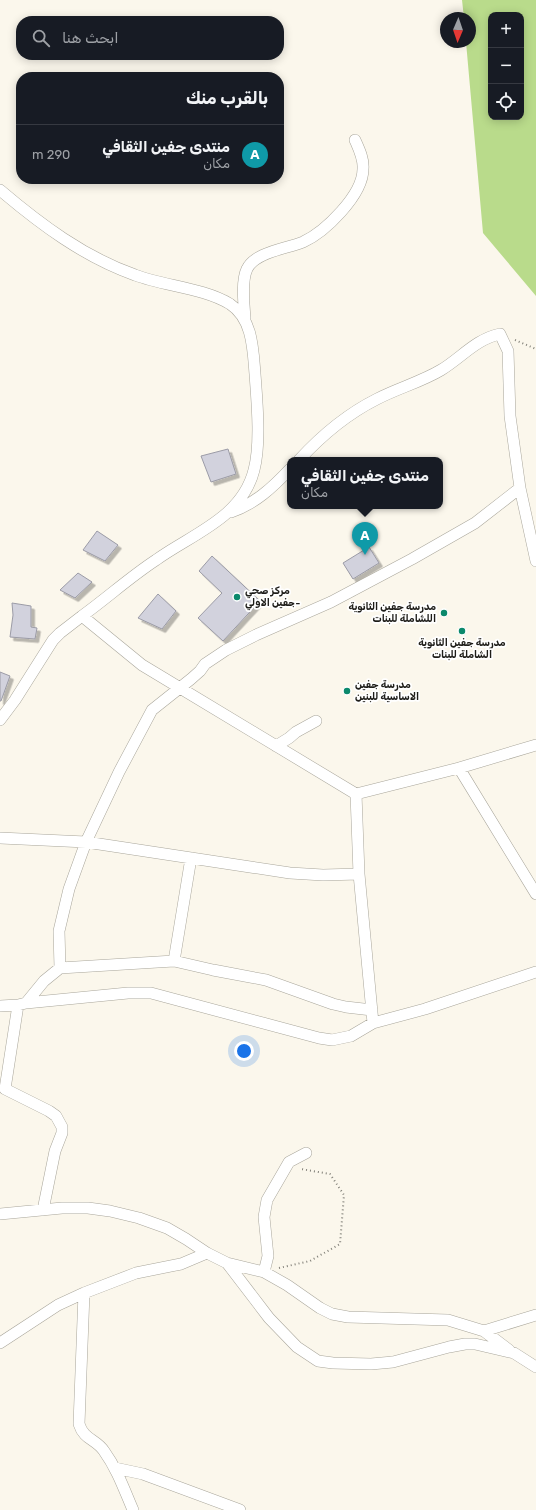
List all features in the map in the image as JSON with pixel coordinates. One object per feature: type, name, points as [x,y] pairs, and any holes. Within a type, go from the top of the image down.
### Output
[{"type":"street","points":[[0,720],[15,700],[53,640],[60,633],[156,560],[217,522],[237,504],[250,483],[257,455],[256,394],[251,338],[245,318],[244,280],[246,270],[252,262],[259,257],[304,241],[319,231],[342,210],[355,193],[363,176],[364,168],[360,151],[355,140]]},
{"type":"street","points":[[0,190],[44,226],[72,244],[118,269],[136,276],[216,298],[232,305],[245,318]]},
{"type":"street","points":[[302,457],[317,440],[349,414],[377,399],[440,371],[481,340],[500,334],[508,351],[510,416],[520,488],[536,561]]},
{"type":"street","points":[[228,513],[255,501],[267,492],[287,472]]},
{"type":"street","points":[[60,968],[59,931],[62,912],[69,889],[86,842],[119,772],[152,710],[200,671],[205,664],[226,650],[331,602],[412,559],[475,523],[520,488]]},
{"type":"street","points":[[82,616],[142,665],[356,794],[459,768],[536,745]]},
{"type":"street","points":[[276,746],[296,732],[316,721]]},
{"type":"street","points":[[459,768],[536,894]]},
{"type":"street","points":[[356,794],[359,874],[373,1023]]},
{"type":"street","points":[[0,838],[86,842],[290,873],[323,875],[359,874]]},
{"type":"street","points":[[174,961],[191,858]]},
{"type":"street","points":[[43,1210],[56,1151],[62,1133],[62,1127],[56,1116],[2,1091],[22,1004],[60,968],[174,961],[266,980],[333,1004],[372,1010]]},
{"type":"street","points":[[0,1006],[128,993],[151,993],[319,1038],[332,1040],[351,1036],[373,1023],[425,1008],[536,972]]},
{"type":"street","points":[[264,1272],[268,1256],[265,1228],[265,1208],[271,1192],[286,1166],[295,1158],[306,1153]]},
{"type":"street","points":[[0,1214],[62,1208],[88,1208],[110,1211],[139,1218],[167,1228],[207,1253],[227,1263],[264,1272],[287,1285],[320,1308],[332,1314],[348,1318],[448,1320],[484,1332],[536,1367]]},
{"type":"street","points":[[0,1343],[58,1305],[106,1283],[136,1273],[181,1264],[207,1253]]},
{"type":"street","points":[[227,1263],[269,1318],[297,1347],[318,1361],[371,1364],[393,1362],[448,1347],[465,1344],[475,1344],[514,1353]]},
{"type":"street","points":[[84,1293],[79,1424],[81,1431],[85,1436],[103,1449],[115,1468],[133,1510]]},
{"type":"street","points":[[484,1332],[536,1315]]},
{"type":"street","points":[[115,1468],[143,1474],[240,1510]]},
{"type":"path","points":[[500,334],[536,349]]},
{"type":"path","points":[[264,1272],[310,1261],[340,1244],[344,1195],[330,1174],[286,1166]]},
{"type":"green space","points":[[462,0],[536,0],[536,296],[483,233],[467,48],[476,48],[476,12],[463,12]]},
{"type":"building","points":[[228,449],[236,474],[211,482],[201,456]]},
{"type":"building","points":[[97,531],[118,545],[105,561],[83,550]]},
{"type":"building","points":[[369,547],[379,563],[353,579],[343,563]]},
{"type":"building","name":"مركز صحي جفين الاولي-","points":[[212,556],[260,601],[223,641],[198,618],[222,593],[199,571]]},
{"type":"building","points":[[78,573],[92,582],[75,598],[60,590]]},
{"type":"building","points":[[158,594],[176,611],[162,629],[138,618]]},
{"type":"building","points":[[12,603],[31,606],[31,627],[37,628],[35,639],[10,637],[13,615]]},
{"type":"building","points":[[0,672],[10,676],[1,701],[0,701]]},
{"type":"place","name":"منتدى جفين الثقافي","points":[[365,555]]},
{"type":"place","name":"مركز صحي جفين الاولي-","points":[[237,597]]},
{"type":"place","name":"مدرسة جفين الثانوية اللشاملة للبنات","points":[[444,613]]},
{"type":"place","name":"مدرسة جفين الثانوية الشاملة للبنات","points":[[462,631]]},
{"type":"place","name":"مدرسة جفين الاساسية للبنين","points":[[347,691]]}]
